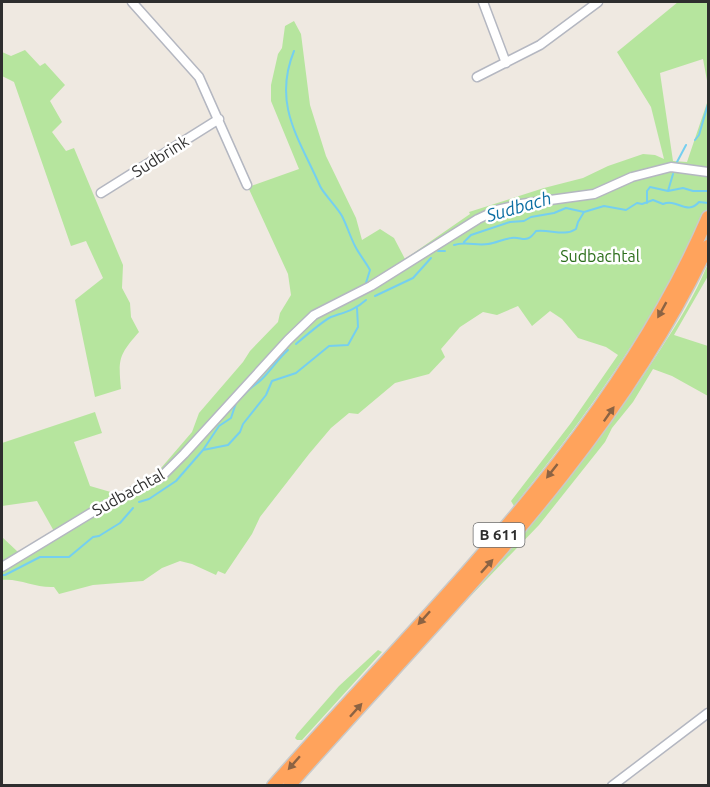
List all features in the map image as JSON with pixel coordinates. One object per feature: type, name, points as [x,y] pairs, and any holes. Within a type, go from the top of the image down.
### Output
[{"type":"highway","name":"B 611","points":[[289,786],[451,606],[557,483],[638,373],[664,331],[695,261],[708,217]]},
{"type":"highway","name":"B 611","points":[[273,786],[482,554],[548,476],[628,367],[695,261],[708,246]]},
{"type":"street","points":[[132,2],[199,77],[247,185]]},
{"type":"street","points":[[483,2],[506,63]]},
{"type":"street","points":[[477,77],[540,45],[598,2]]},
{"type":"street","name":"Sudbrink","points":[[101,193],[219,119]]},
{"type":"street","name":"Sudbachtal","points":[[2,567],[91,513],[161,477],[314,315],[371,286],[478,219],[497,210],[521,204],[594,194],[632,177],[671,167],[708,172]]},
{"type":"street","points":[[612,786],[708,713]]},
{"type":"green space","name":"Sudbachtal","points":[[678,2],[708,2],[708,86],[703,59],[660,73],[673,161],[687,162],[708,100],[708,276],[674,335],[708,346],[708,396],[672,376],[653,369],[633,402],[612,428],[605,442],[539,525],[460,607],[459,605],[564,481],[638,384],[673,330],[707,266],[684,258],[605,386],[514,506],[511,501],[571,423],[618,355],[606,347],[578,338],[562,319],[550,311],[532,326],[518,306],[497,315],[483,312],[460,327],[441,349],[445,357],[429,374],[395,383],[358,414],[349,413],[331,428],[260,517],[252,534],[225,574],[218,571],[216,575],[180,561],[162,568],[143,581],[93,585],[59,594],[54,587],[2,580],[2,537],[18,552],[26,551],[55,533],[37,501],[2,506],[2,443],[95,412],[102,433],[74,442],[90,486],[121,495],[160,474],[161,468],[192,432],[199,413],[250,351],[278,322],[280,313],[291,295],[288,274],[248,187],[299,169],[271,101],[271,85],[278,54],[282,48],[285,26],[294,21],[301,34],[310,105],[326,156],[356,218],[362,240],[380,229],[394,238],[405,259],[470,214],[469,212],[583,178],[608,166],[643,154],[655,155],[664,159],[651,107],[617,52]]},
{"type":"green space","points":[[25,50],[40,66],[45,63],[65,85],[50,101],[62,122],[52,132],[66,151],[74,148],[123,265],[122,288],[130,303],[131,317],[139,332],[127,346],[121,358],[121,389],[95,397],[75,300],[103,278],[86,241],[71,246],[14,82],[2,76],[2,52],[11,56]]},
{"type":"green space","points":[[378,650],[382,652],[302,740],[297,740],[295,738],[297,734],[339,686]]},
{"type":"waterway","points":[[294,51],[288,70],[286,88],[291,122],[320,186],[342,216],[355,246],[370,270],[366,283]]},
{"type":"waterway","points":[[708,66],[708,71]]},
{"type":"waterway","points":[[695,140],[699,135],[708,104]]},
{"type":"waterway","points":[[677,162],[686,145]]},
{"type":"waterway","points":[[668,191],[673,174]]},
{"type":"waterway","name":"Sudbach","points":[[647,203],[647,191],[650,187],[668,191],[683,188],[708,191]]},
{"type":"waterway","name":"Sudbach","points":[[464,242],[471,235],[510,222],[524,221],[566,208],[584,212],[604,206],[626,210],[637,203],[642,204],[653,200],[663,204],[673,203],[686,207],[695,206],[699,202],[708,203]]},
{"type":"waterway","name":"Sudbach","points":[[454,245],[488,244],[511,238],[527,239],[536,231],[562,233],[571,231],[576,229],[584,212]]},
{"type":"waterway","name":"Sudbach","points":[[438,251],[445,251]]},
{"type":"waterway","name":"Sudbach","points":[[375,296],[413,278],[431,258]]},
{"type":"waterway","name":"Sudbach","points":[[296,344],[327,319],[354,308],[366,300]]},
{"type":"waterway","name":"Sudbach","points":[[139,502],[149,499],[176,481],[203,450],[228,445],[266,395],[272,381],[296,373],[329,346],[348,345],[358,327],[357,308]]},
{"type":"waterway","name":"Sudbach","points":[[244,395],[288,350]]},
{"type":"waterway","name":"Sudbach","points":[[203,450],[219,426],[231,418],[236,403]]},
{"type":"waterway","name":"Sudbach","points":[[2,575],[40,557],[69,557],[93,537],[99,536],[120,523],[133,508]]}]
